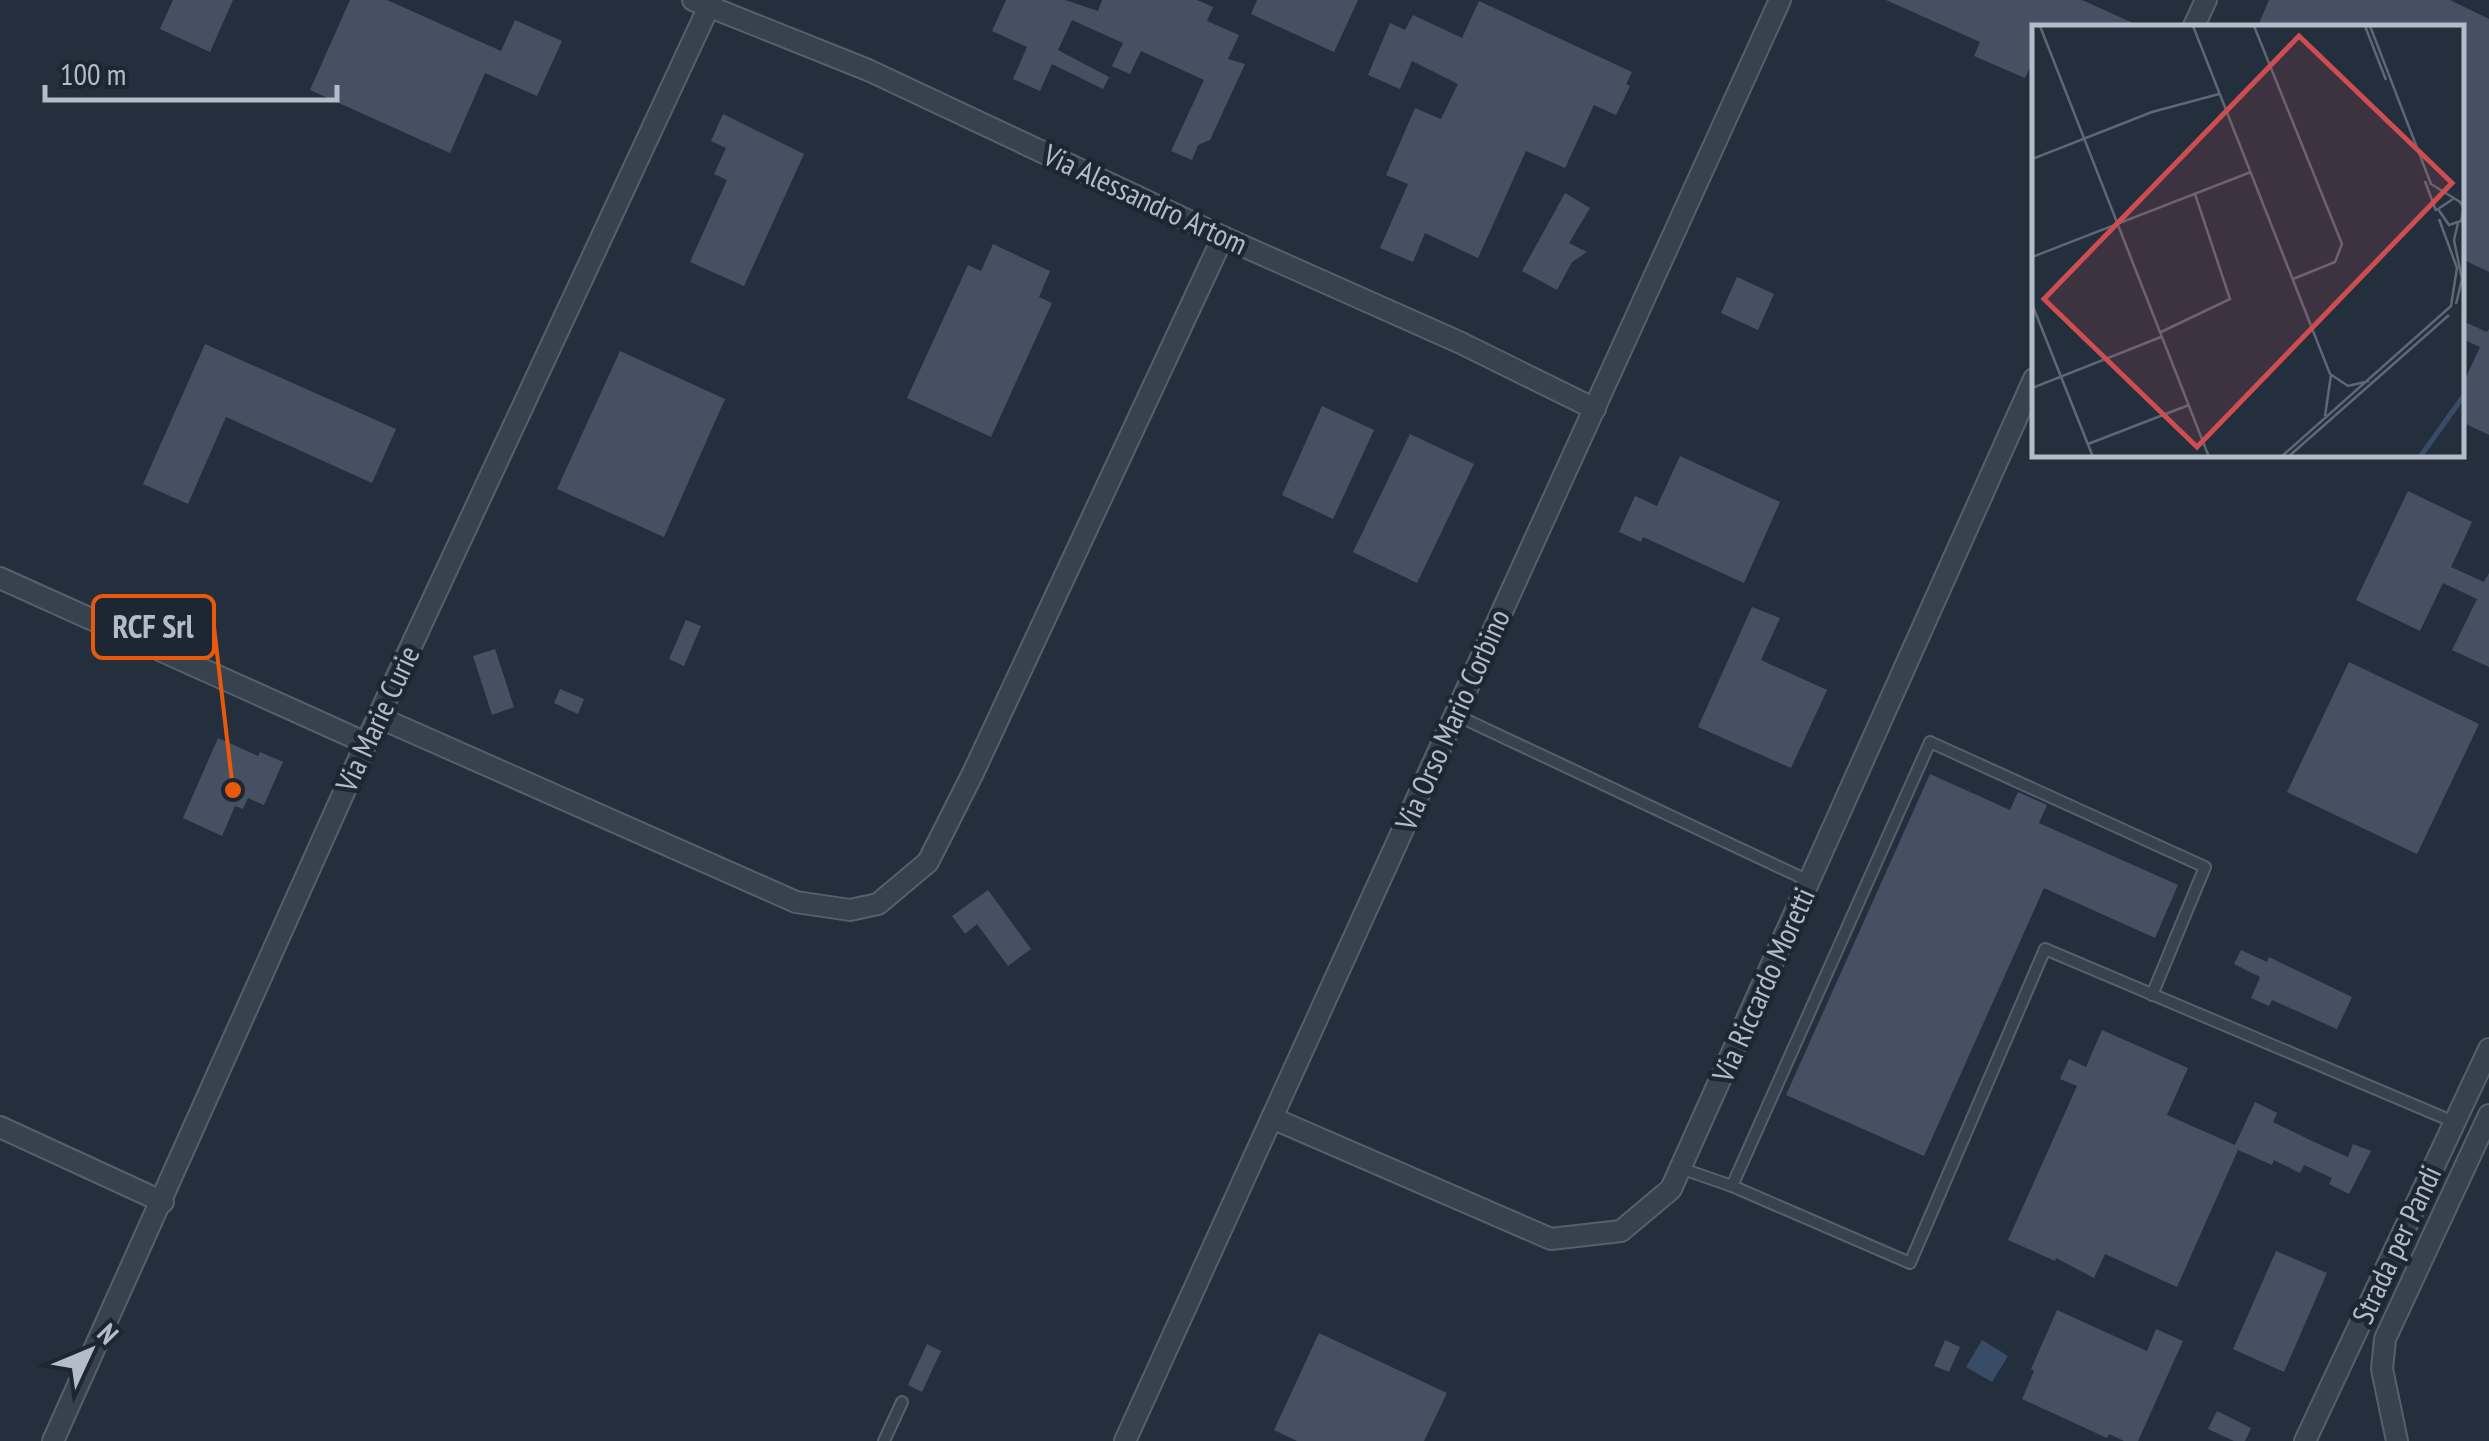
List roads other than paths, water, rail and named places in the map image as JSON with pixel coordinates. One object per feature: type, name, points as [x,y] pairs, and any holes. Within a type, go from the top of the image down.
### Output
[{"type":"street","name":"Via Orso Mario Corbino","points":[[1125,1441],[1780,0]]},
{"type":"street","points":[[2194,25],[2206,0]]},
{"type":"street","name":"Via Alessandro Artom","points":[[704,3],[868,70],[1223,237],[1461,343],[1595,409]]},
{"type":"street","name":"Via Marie Curie","points":[[53,1441],[704,3]]},
{"type":"street","points":[[378,717],[796,902],[850,910],[878,904],[928,862],[973,774],[1223,237]]},
{"type":"street","name":"Via Riccardo Moretti","points":[[1272,1118],[1551,1239],[1620,1231],[1671,1189],[2032,383]]},
{"type":"street","points":[[0,578],[366,743]]},
{"type":"street","name":"Strada per Pandi","points":[[2305,1441],[2489,1049]]},
{"type":"street","name":"Strada per Pandi","points":[[2397,1441],[2382,1369],[2386,1340],[2489,1114]]},
{"type":"street","points":[[0,1127],[163,1202]]},
{"type":"lane","points":[[1455,715],[1810,882]]},
{"type":"lane","points":[[1732,1186],[1930,742],[2205,867],[2152,994]]},
{"type":"lane","points":[[1680,1168],[1732,1186],[1910,1263],[2045,949],[2454,1122]]},
{"type":"lane","points":[[884,1441],[902,1402]]},
{"type":"water","points":[[1982,1340],[2008,1356],[1992,1382],[1966,1367]]},
{"type":"place","name":"RCF Srl","points":[[233,790]]}]
